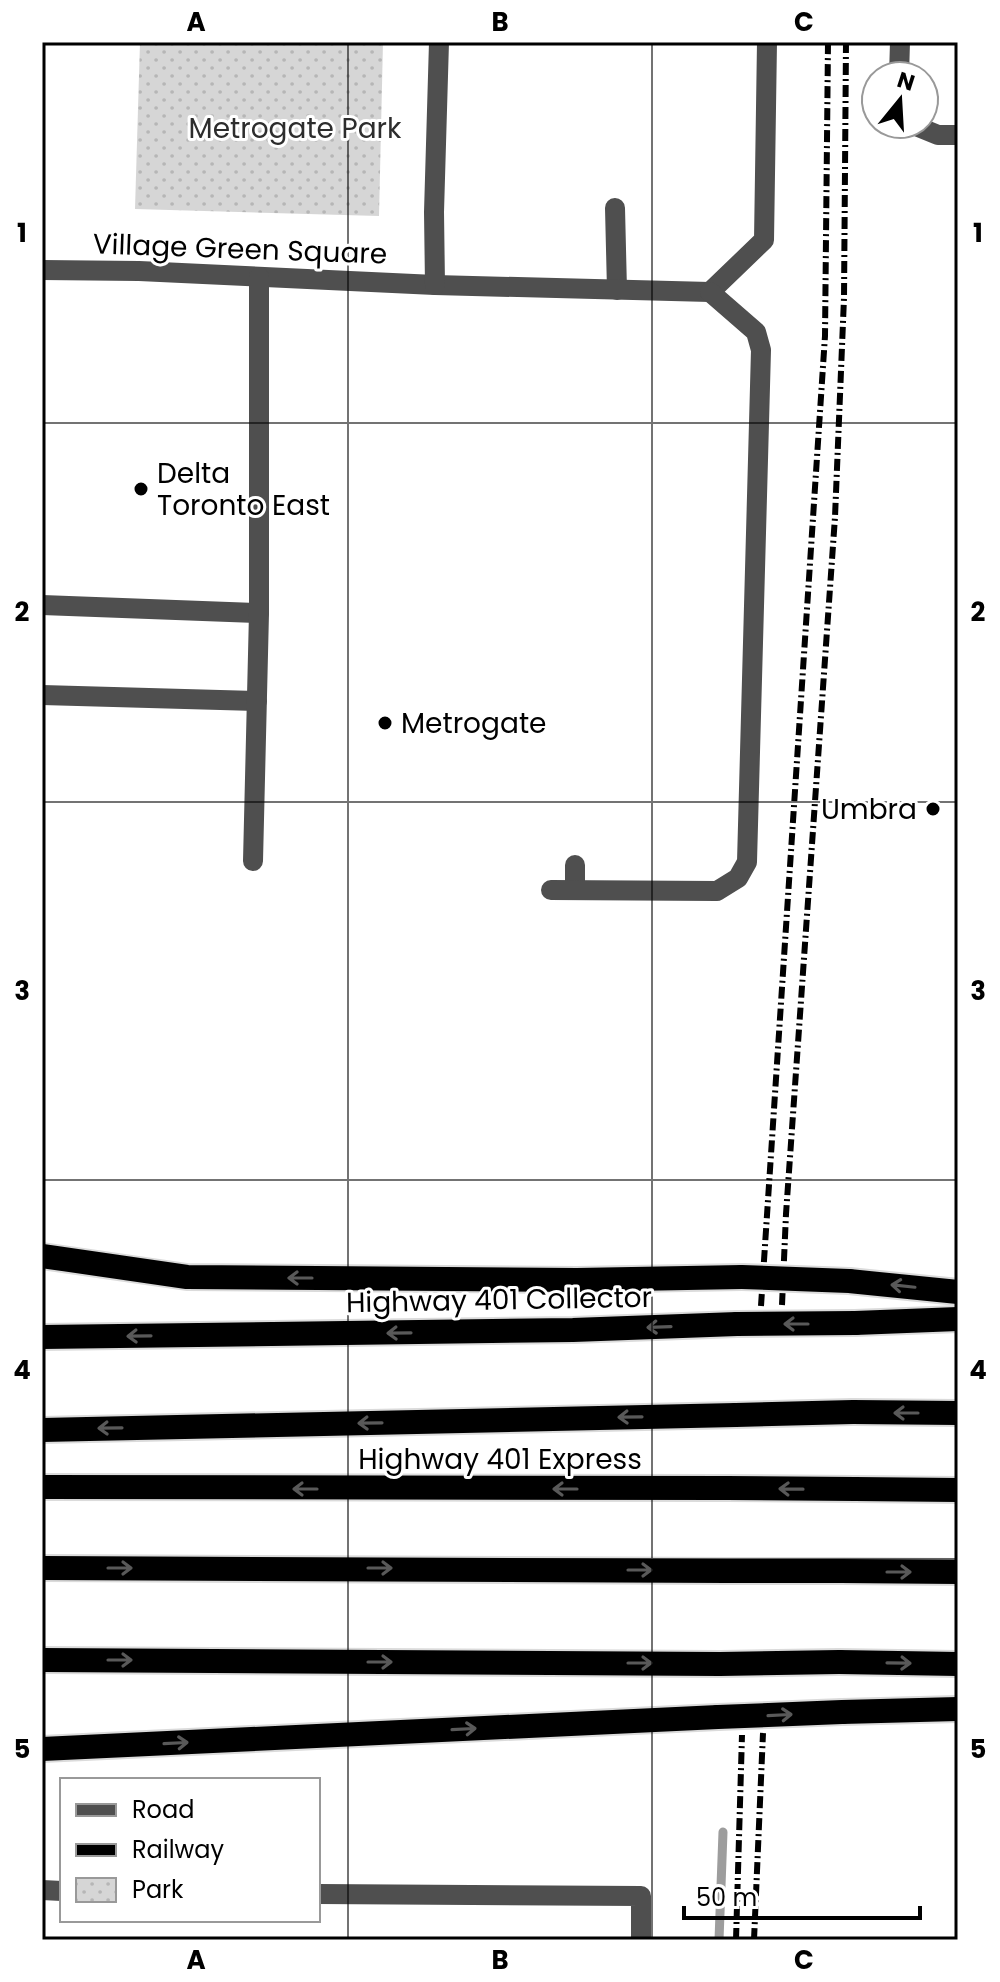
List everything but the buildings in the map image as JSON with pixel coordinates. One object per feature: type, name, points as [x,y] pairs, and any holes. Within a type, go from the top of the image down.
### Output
[{"type":"highway","points":[[42,1256],[187,1277],[562,1280],[742,1277],[849,1281],[958,1292]]},
{"type":"highway","name":"Highway 401 Collector","points":[[42,1337],[573,1330],[958,1319]]},
{"type":"highway","points":[[42,1430],[853,1412],[958,1413]]},
{"type":"highway","name":"Highway 401 Express","points":[[42,1487],[958,1490]]},
{"type":"highway","points":[[42,1568],[958,1572]]},
{"type":"highway","points":[[42,1660],[958,1664]]},
{"type":"highway","points":[[42,1749],[718,1717],[958,1709]]},
{"type":"street","points":[[435,285],[434,196],[439,42]]},
{"type":"street","points":[[551,890],[717,891],[738,878],[747,862],[761,350],[756,332],[710,292],[764,240],[767,42]]},
{"type":"street","points":[[615,208],[617,290]]},
{"type":"street","name":"Village Green Square","points":[[42,270],[710,292]]},
{"type":"street","points":[[253,861],[259,613],[259,277]]},
{"type":"street","points":[[42,605],[259,613]]},
{"type":"street","points":[[42,695],[257,701]]},
{"type":"street","points":[[575,865],[575,890]]},
{"type":"street","points":[[320,1894],[641,1896],[641,1940]]},
{"type":"green space","name":"Metrogate Park","points":[[140,42],[383,42],[379,216],[135,209]]},
{"type":"waterway","points":[[719,1940],[723,1832]]},
{"type":"railway","points":[[761,1306],[825,336],[828,42]]},
{"type":"railway","points":[[782,1305],[835,517],[844,298],[846,42]]},
{"type":"railway","points":[[754,1940],[763,1733]]},
{"type":"railway","points":[[736,1940],[742,1735]]},
{"type":"place","name":"Delta Toronto East","points":[[141,489]]},
{"type":"place","name":"Metrogate","points":[[385,723]]},
{"type":"place","name":"Umbra","points":[[933,809]]}]
